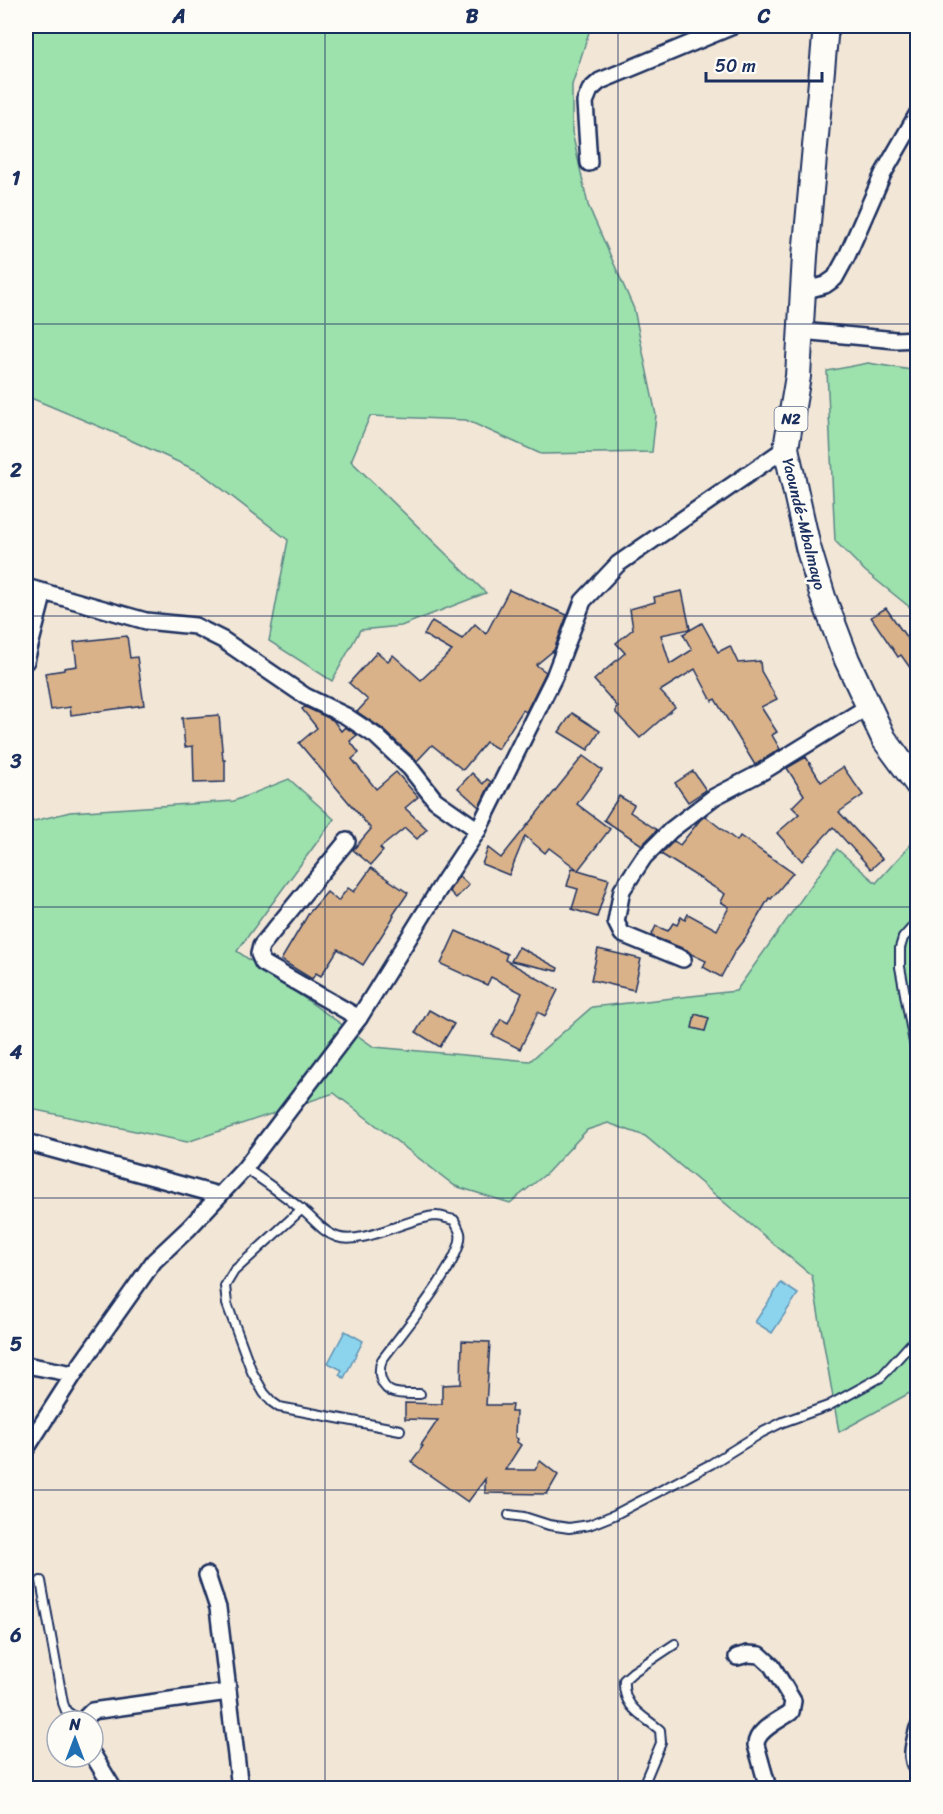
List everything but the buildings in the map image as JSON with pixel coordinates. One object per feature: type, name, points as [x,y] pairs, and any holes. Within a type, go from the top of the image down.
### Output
[{"type":"highway","name":"Yaoundé-Mbalmayo","points":[[826,26],[798,376],[786,448],[808,547],[823,597],[847,660],[884,739],[918,785]]},
{"type":"street","points":[[589,163],[585,102],[590,90],[600,81],[733,26]]},
{"type":"street","points":[[803,291],[825,285],[835,278],[883,174],[918,113]]},
{"type":"street","points":[[801,332],[896,340],[918,339]]},
{"type":"street","points":[[26,1449],[74,1374],[154,1261],[189,1228],[245,1168],[359,1018],[478,830],[554,677],[584,600],[618,564],[786,448]]},
{"type":"street","points":[[26,587],[146,621],[195,626],[223,640],[304,696],[346,716],[376,736],[410,768],[435,800],[478,830]]},
{"type":"street","points":[[26,661],[44,592]]},
{"type":"street","points":[[683,959],[622,934],[616,922],[622,890],[644,857],[671,830],[714,797],[762,772],[869,706]]},
{"type":"street","points":[[347,841],[261,946],[259,954],[263,963],[359,1018]]},
{"type":"street","points":[[26,1142],[218,1195]]},
{"type":"street","points":[[26,1365],[74,1374]]},
{"type":"street","points":[[207,1575],[218,1608],[240,1788]]},
{"type":"street","points":[[736,1657],[748,1654],[760,1655],[772,1666],[793,1701],[791,1712],[756,1739],[768,1788]]},
{"type":"street","points":[[105,1709],[228,1692]]},
{"type":"street","points":[[918,1728],[912,1750],[912,1761],[918,1771]]},
{"type":"street","points":[[101,1769],[113,1788]]},
{"type":"lane","points":[[918,921],[903,938],[900,948],[900,967],[918,1064]]},
{"type":"lane","points":[[245,1168],[302,1209],[325,1231],[338,1238],[355,1238],[387,1231],[429,1217],[439,1216],[454,1220],[461,1234],[459,1246],[446,1273],[379,1367],[383,1383],[390,1391],[420,1394]]},
{"type":"lane","points":[[302,1209],[234,1271],[225,1286],[227,1304],[252,1372],[264,1394],[279,1407],[400,1430]]},
{"type":"lane","points":[[509,1515],[569,1528],[589,1525],[614,1515],[711,1464],[761,1433],[783,1422],[828,1406],[881,1377],[918,1336]]},
{"type":"lane","points":[[41,1581],[65,1709]]},
{"type":"lane","points":[[642,1788],[661,1743],[660,1730],[633,1711],[623,1690],[624,1680],[675,1644]]},
{"type":"green space","points":[[26,26],[591,26],[572,85],[572,132],[588,205],[634,309],[656,415],[652,452],[541,454],[466,420],[370,416],[351,461],[486,593],[401,626],[360,630],[332,681],[269,641],[288,540],[200,472],[26,396]]},
{"type":"green space","points":[[868,363],[917,371],[917,613],[865,571],[835,541],[827,371]]},
{"type":"green space","points":[[289,779],[334,819],[237,951],[374,1047],[530,1061],[592,1007],[736,991],[837,849],[876,883],[913,842],[918,845],[918,1305],[915,1306],[917,1389],[839,1432],[812,1276],[645,1136],[608,1123],[587,1130],[547,1173],[510,1203],[455,1186],[334,1093],[187,1142],[26,1108],[26,823],[70,812],[234,801]]},
{"type":"water","points":[[781,1283],[798,1294],[772,1333],[755,1322]]},
{"type":"water","points":[[345,1331],[363,1341],[344,1378],[339,1375],[342,1370],[328,1363]]}]
